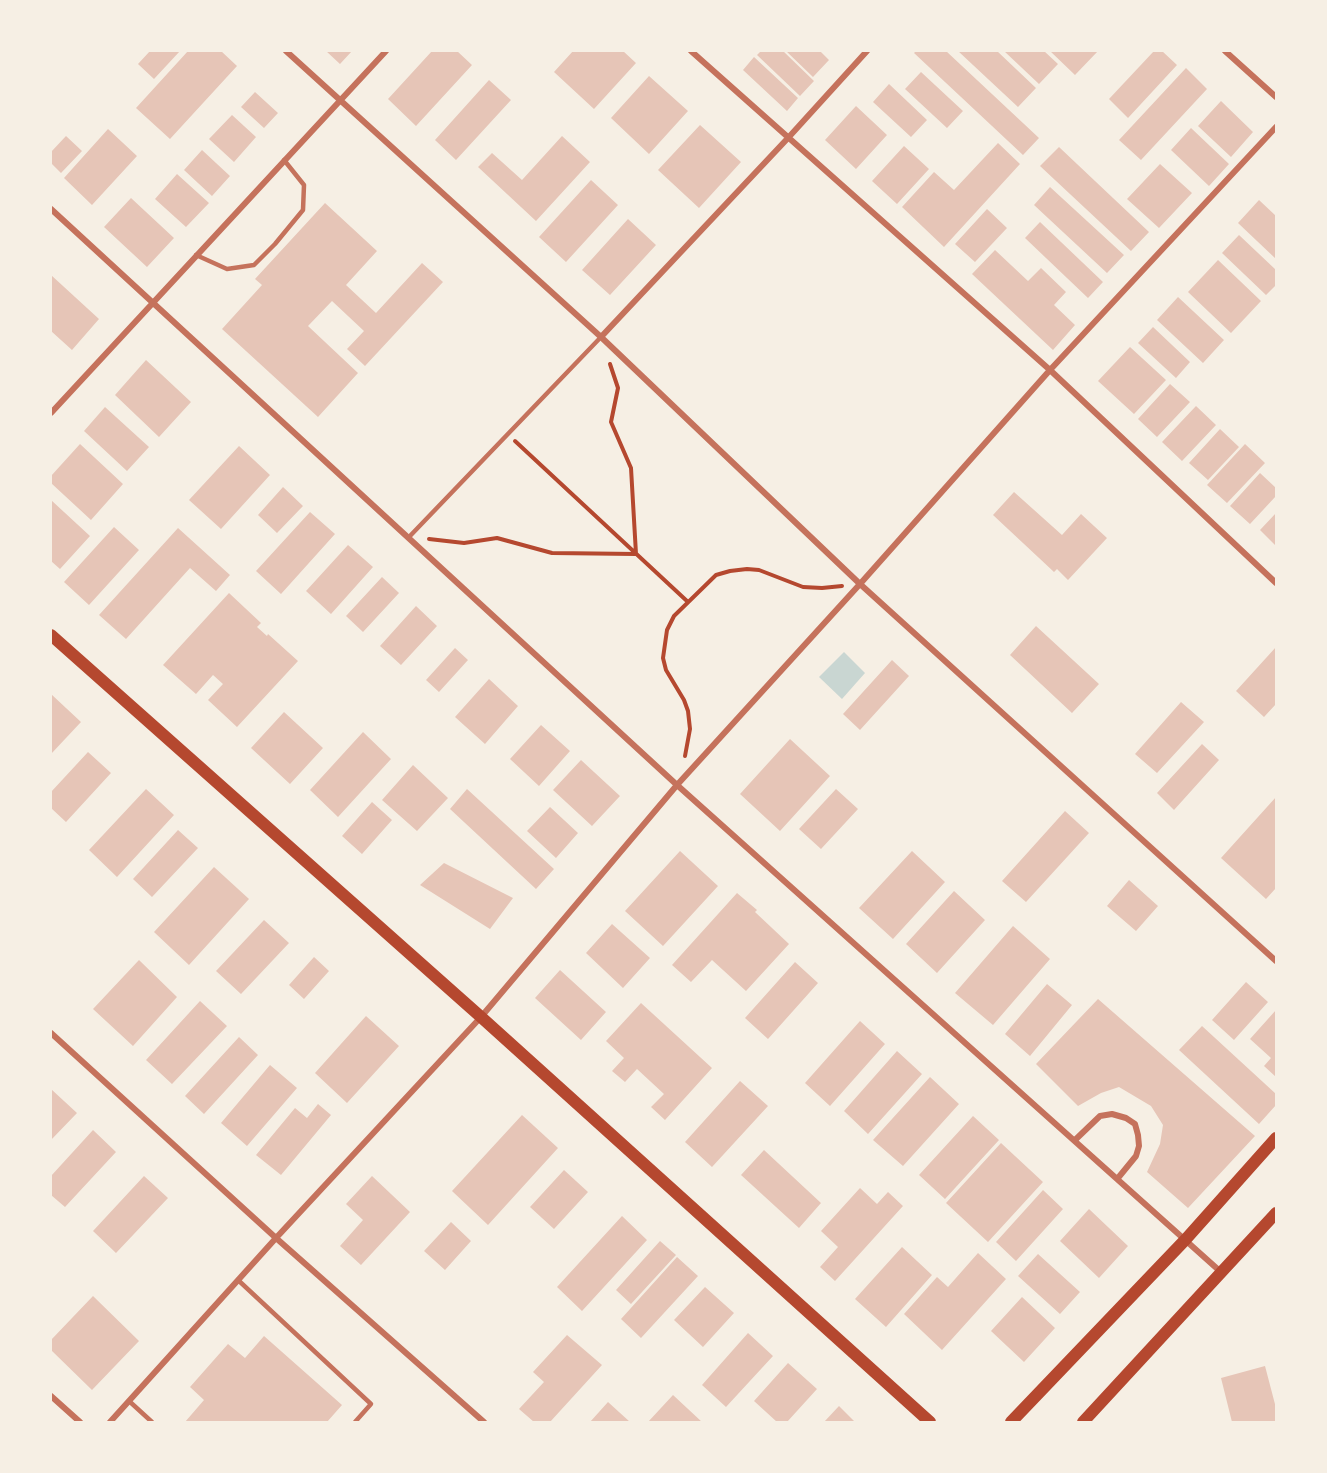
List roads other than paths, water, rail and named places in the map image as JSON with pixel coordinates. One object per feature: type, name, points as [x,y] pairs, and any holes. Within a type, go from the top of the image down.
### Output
[{"type":"main road","points":[[51,635],[481,1017],[930,1422]]},
{"type":"main road","points":[[1011,1422],[1186,1239],[1276,1138]]},
{"type":"main road","points":[[1083,1422],[1276,1214]]},
{"type":"street","points":[[286,51],[601,337],[860,584],[1276,961]]},
{"type":"street","points":[[51,413],[386,51]]},
{"type":"street","points":[[691,51],[1050,370],[1276,583]]},
{"type":"street","points":[[601,337],[867,51]]},
{"type":"street","points":[[1225,51],[1276,98]]},
{"type":"street","points":[[110,1422],[276,1238],[481,1017],[677,784],[860,584],[1050,370],[1276,127]]},
{"type":"street","points":[[51,209],[677,784],[1222,1273]]},
{"type":"street","points":[[51,1033],[276,1238],[484,1422]]},
{"type":"street","points":[[1075,1140],[1100,1116],[1112,1114],[1126,1118],[1134,1124],[1139,1146],[1136,1156],[1118,1178]]},
{"type":"street","points":[[51,1396],[80,1422]]},
{"type":"lane","points":[[196,255],[227,269],[254,265],[275,244],[303,210],[304,185],[284,160]]},
{"type":"lane","points":[[409,537],[601,337]]},
{"type":"lane","points":[[238,1280],[371,1404],[355,1422]]},
{"type":"lane","points":[[129,1401],[152,1422]]}]
